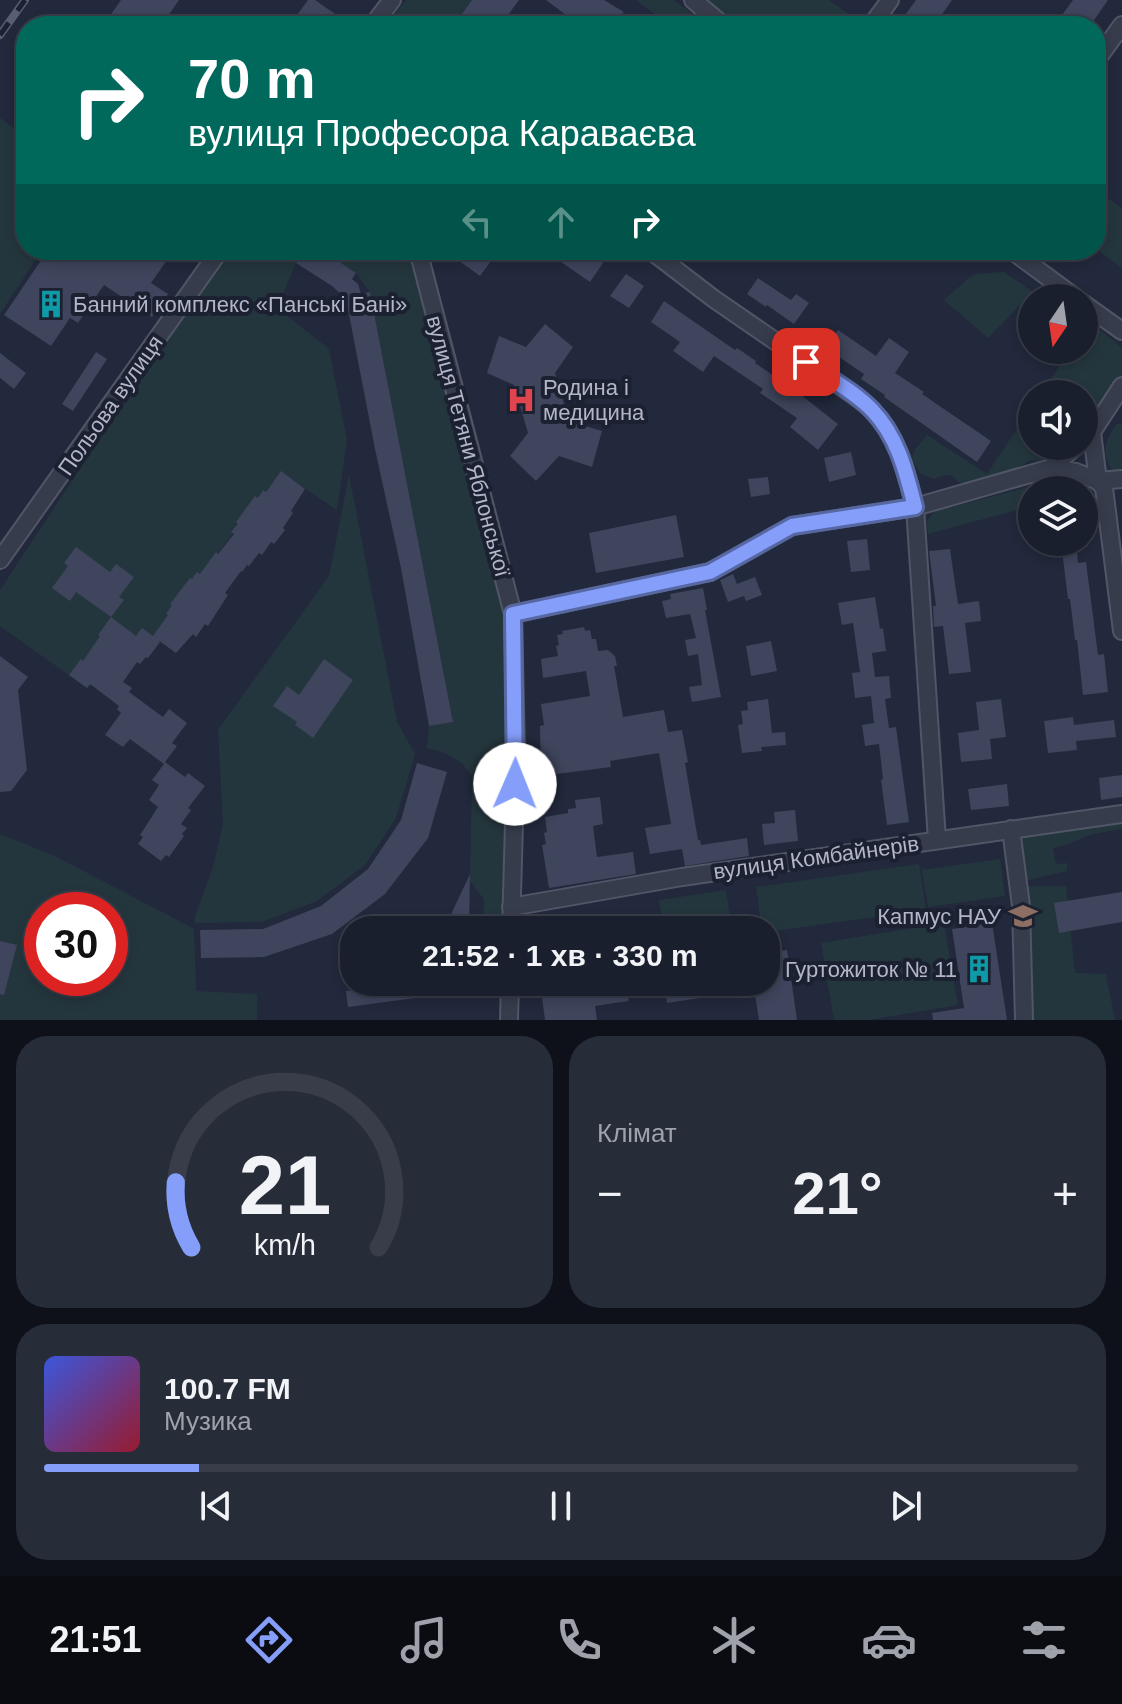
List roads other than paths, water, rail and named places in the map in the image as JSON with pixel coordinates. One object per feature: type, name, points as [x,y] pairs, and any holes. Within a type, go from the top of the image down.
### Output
[{"type":"street","points":[[380,16],[392,0]]},
{"type":"street","points":[[693,0],[712,16]]},
{"type":"street","points":[[1106,47],[1122,25]]},
{"type":"street","name":"Польова вулиця","points":[[0,560],[213,260]]},
{"type":"street","name":"вулиця Тетяни Яблонської","points":[[421,260],[513,614],[516,753],[511,916]]},
{"type":"street","points":[[663,260],[871,409],[889,431],[904,464],[915,507],[937,840]]},
{"type":"street","points":[[1025,260],[1057,284]]},
{"type":"street","points":[[1098,314],[1122,331]]},
{"type":"street","points":[[1098,421],[1122,386]]},
{"type":"street","points":[[1051,468],[1060,460]]},
{"type":"street","points":[[513,614],[710,572],[792,526],[915,507],[1051,468],[1086,476]]},
{"type":"street","points":[[1098,481],[1122,479]]},
{"type":"street","points":[[1098,481],[1104,488],[1122,631]]},
{"type":"street","name":"вулиця Комбайнерів","points":[[511,907],[682,877],[1122,814]]},
{"type":"street","points":[[1011,829],[1021,906],[1024,1020]]},
{"type":"street","points":[[509,1020],[510,996]]},
{"type":"railway","points":[[0,35],[25,0]]},
{"type":"place","name":"Банний комплекс «Панські Бані»","points":[[51,304]]},
{"type":"place","name":"Родина і медицина","points":[[521,400]]},
{"type":"place","name":"Капмус НАУ","points":[[1023,916]]},
{"type":"place","name":"Гуртожиток № 11","points":[[979,969]]}]
